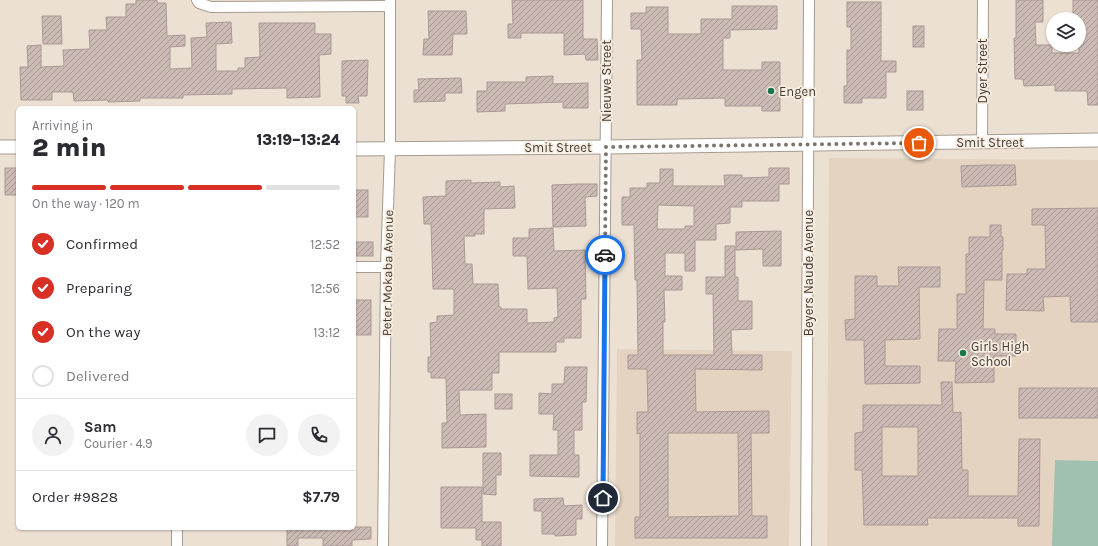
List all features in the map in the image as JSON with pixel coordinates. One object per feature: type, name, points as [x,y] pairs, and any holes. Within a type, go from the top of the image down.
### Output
[{"type":"street","points":[[197,0],[211,7],[390,3]]},
{"type":"street","name":"Nieuwe Street","points":[[602,546],[607,0]]},
{"type":"street","name":"Beyers Naude Avenue","points":[[806,546],[809,0]]},
{"type":"street","name":"Dyer Street","points":[[982,142],[983,0]]},
{"type":"street","name":"Peter Mokaba Avenue","points":[[383,546],[386,267],[390,149],[390,3]]},
{"type":"street","name":"Smit Street","points":[[356,149],[1098,140]]},
{"type":"street","points":[[0,147],[16,147]]},
{"type":"street","points":[[356,267],[386,267]]},
{"type":"street","points":[[177,530],[177,546]]},
{"type":"shaded area","name":"Girls High School","points":[[829,158],[1098,160],[1098,546],[827,546]]},
{"type":"shaded area","points":[[617,349],[792,351],[789,546],[615,546]]},
{"type":"green space","points":[[1055,460],[1098,461],[1098,546],[1052,546]]},
{"type":"building","points":[[136,0],[157,0],[157,3],[166,3],[167,36],[185,35],[185,46],[170,47],[170,69],[192,68],[191,38],[207,37],[206,23],[231,22],[232,43],[216,44],[216,71],[238,71],[238,68],[245,68],[245,58],[260,57],[259,23],[315,23],[315,34],[331,34],[331,54],[319,55],[320,97],[287,98],[287,88],[232,89],[232,94],[183,95],[183,98],[140,98],[140,101],[108,102],[108,100],[74,101],[73,92],[52,92],[52,100],[21,100],[20,67],[28,67],[27,46],[41,45],[41,67],[64,66],[63,50],[90,49],[89,30],[107,30],[106,17],[126,17],[126,4],[136,4]]},
{"type":"building","points":[[512,0],[583,0],[583,39],[597,39],[598,60],[586,60],[585,54],[564,55],[564,33],[521,33],[521,38],[508,38],[508,24],[513,24]]},
{"type":"building","points":[[1016,0],[1043,0],[1043,22],[1035,22],[1036,45],[1046,45],[1046,52],[1052,53],[1086,52],[1086,12],[1073,12],[1073,0],[1098,0],[1098,105],[1088,105],[1087,91],[1055,91],[1055,85],[1024,86],[1023,79],[1015,79],[1014,38],[1016,38]]},
{"type":"building","points":[[847,2],[881,2],[881,61],[896,61],[896,72],[886,72],[886,98],[862,98],[862,103],[844,103],[844,86],[847,86],[847,50],[851,50],[851,27],[847,27]]},
{"type":"building","points":[[732,6],[777,6],[777,29],[730,30],[730,38],[723,38],[723,70],[762,70],[762,62],[780,62],[780,111],[762,111],[762,106],[725,106],[725,98],[677,99],[677,105],[637,105],[637,60],[642,60],[641,29],[631,29],[631,13],[646,13],[646,7],[668,7],[668,34],[701,34],[701,19],[732,19]]},
{"type":"building","points":[[428,11],[466,11],[467,34],[453,34],[452,55],[423,55],[424,39],[429,39]]},
{"type":"building","points":[[42,16],[61,16],[62,44],[43,44]]},
{"type":"building","points":[[913,26],[924,26],[924,47],[913,47]]},
{"type":"building","points":[[368,60],[367,96],[358,96],[359,103],[346,103],[346,96],[342,96],[342,61]]},
{"type":"building","points":[[553,76],[553,84],[588,83],[588,108],[563,108],[563,102],[505,104],[505,111],[477,112],[477,91],[487,91],[487,82],[526,82],[526,77]]},
{"type":"building","points":[[461,78],[462,93],[445,93],[445,101],[414,102],[414,90],[419,90],[418,79]]},
{"type":"building","points":[[907,91],[923,91],[923,110],[907,110]]},
{"type":"building","points":[[1015,165],[1016,185],[962,187],[961,166]]},
{"type":"building","points":[[5,168],[16,168],[16,195],[5,195]]},
{"type":"building","points":[[769,168],[789,168],[789,184],[779,184],[779,201],[742,201],[742,207],[730,207],[730,223],[716,224],[716,240],[695,240],[695,271],[685,271],[685,253],[665,253],[665,276],[682,276],[682,290],[664,290],[665,322],[663,322],[663,355],[714,355],[713,294],[706,294],[706,277],[725,277],[725,246],[735,246],[735,277],[738,277],[738,301],[752,301],[752,329],[731,330],[732,355],[762,355],[762,370],[695,369],[696,412],[769,411],[769,433],[751,433],[752,516],[767,516],[767,538],[635,538],[635,517],[640,517],[640,433],[637,434],[637,412],[648,412],[647,369],[628,369],[628,355],[638,355],[637,280],[635,280],[634,225],[622,225],[622,197],[630,197],[630,188],[647,188],[647,183],[660,183],[660,169],[673,169],[673,186],[725,186],[724,175],[742,175],[742,178],[769,177]],"holes":[[[658,205],[694,206],[694,226],[685,226],[685,229],[657,229]],[[668,433],[738,433],[739,516],[668,517]]]},
{"type":"building","points":[[471,180],[471,183],[500,182],[500,187],[514,186],[515,208],[484,209],[484,234],[464,236],[465,264],[472,264],[473,284],[498,284],[499,307],[501,307],[501,309],[527,309],[527,323],[554,322],[554,318],[558,317],[557,288],[528,289],[527,256],[513,256],[513,238],[529,238],[529,229],[553,228],[554,251],[585,250],[586,299],[581,299],[581,338],[564,338],[564,342],[556,342],[556,352],[499,352],[499,373],[492,373],[492,390],[459,390],[460,415],[486,414],[486,447],[442,448],[442,423],[447,423],[446,378],[431,378],[431,372],[428,372],[428,357],[431,357],[430,323],[437,322],[437,316],[454,315],[454,289],[433,289],[431,224],[424,224],[423,197],[446,196],[446,181]]},
{"type":"building","points":[[597,184],[597,196],[585,197],[586,226],[553,227],[552,185]]},
{"type":"building","points":[[356,190],[368,190],[368,217],[356,217]]},
{"type":"building","points":[[1098,208],[1098,322],[1071,322],[1070,296],[1043,297],[1044,311],[1006,310],[1007,274],[1027,274],[1027,269],[1046,269],[1045,225],[1032,225],[1032,209]]},
{"type":"building","points":[[990,225],[1001,225],[1001,237],[1003,237],[1002,280],[984,280],[983,329],[995,329],[995,334],[1016,334],[1016,356],[994,356],[994,382],[955,383],[956,361],[938,361],[939,329],[957,329],[957,294],[966,294],[966,254],[969,254],[969,237],[990,237]]},
{"type":"building","points":[[781,231],[781,266],[763,266],[763,249],[736,250],[736,232]]},
{"type":"building","points":[[356,242],[373,242],[373,256],[356,256]]},
{"type":"building","points":[[898,267],[940,267],[940,287],[919,287],[920,339],[885,340],[885,366],[920,366],[920,383],[865,384],[864,340],[846,340],[845,320],[855,319],[855,276],[877,276],[877,286],[899,286]]},
{"type":"building","points":[[356,300],[371,300],[371,335],[356,335]]},
{"type":"building","points":[[565,367],[587,367],[586,402],[582,402],[582,430],[574,430],[574,455],[579,455],[579,477],[530,476],[530,455],[558,455],[558,430],[553,430],[554,414],[539,414],[539,393],[552,394],[552,384],[564,384]]},
{"type":"building","points":[[941,382],[952,382],[953,413],[961,412],[962,470],[968,470],[968,496],[1018,496],[1019,439],[1040,439],[1039,526],[1018,526],[1018,518],[927,518],[928,525],[864,525],[862,470],[855,470],[855,433],[863,432],[863,405],[942,405]],"holes":[[[882,427],[918,427],[918,476],[882,476]]]},
{"type":"building","points":[[1019,388],[1098,388],[1098,418],[1019,418]]},
{"type":"building","points":[[495,394],[512,394],[512,409],[495,409]]},
{"type":"building","points":[[483,453],[501,453],[501,475],[496,475],[496,495],[483,494]]},
{"type":"building","points":[[441,487],[482,487],[482,522],[501,522],[501,546],[482,546],[482,540],[476,540],[476,528],[441,528]]},
{"type":"building","points":[[563,498],[564,506],[582,505],[582,519],[576,519],[576,535],[555,536],[555,534],[542,534],[542,511],[534,511],[534,499]]},
{"type":"building","points":[[356,527],[371,527],[371,539],[352,540],[352,546],[323,546],[323,538],[298,538],[298,546],[287,546],[287,530],[356,530]]},
{"type":"way so far","points":[[605,255],[606,147],[919,143]]},
{"type":"place","name":"Engen","points":[[771,91]]},
{"type":"place","name":"Girls High School","points":[[963,353]]},
{"type":"route","points":[[603,498],[605,255]]}]
